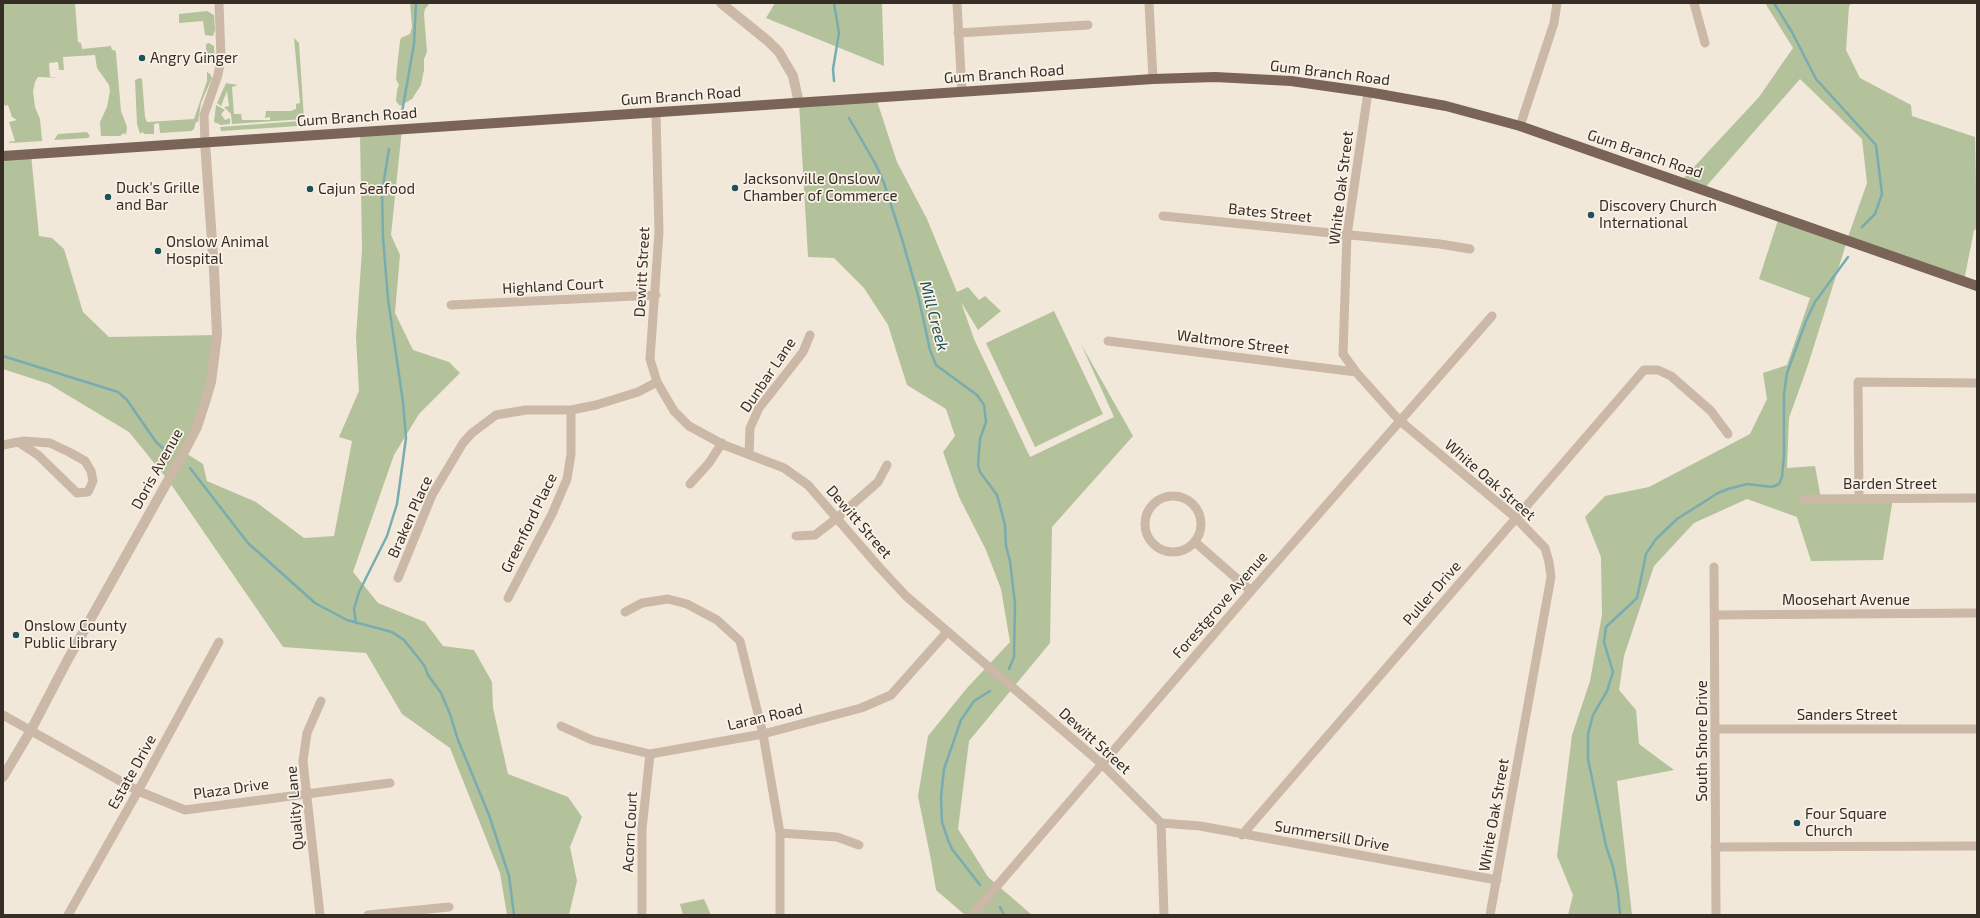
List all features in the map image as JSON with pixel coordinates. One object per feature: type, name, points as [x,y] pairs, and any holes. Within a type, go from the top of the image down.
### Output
[{"type":"main road","name":"Gum Branch Road","points":[[3,156],[1153,79],[1215,77],[1290,81],[1368,92],[1446,106],[1520,126],[1977,286]]},
{"type":"street","points":[[205,142],[204,115],[218,75],[221,58],[219,3]]},
{"type":"street","points":[[721,3],[768,41],[779,52],[793,76],[799,103]]},
{"type":"street","points":[[957,3],[962,92]]},
{"type":"street","points":[[1149,3],[1153,79]]},
{"type":"street","points":[[1520,126],[1554,23],[1556,3]]},
{"type":"street","points":[[1694,3],[1704,43]]},
{"type":"street","points":[[958,33],[1088,25]]},
{"type":"street","name":"White Oak Street","points":[[1368,92],[1347,235],[1342,354],[1356,372],[1400,420],[1515,517],[1545,548],[1551,577],[1490,915]]},
{"type":"street","name":"Dewitt Street","points":[[656,113],[659,232],[656,295],[650,359],[658,382],[674,411],[689,426],[722,443],[784,468],[808,485],[906,596],[1102,764],[1161,823]]},
{"type":"street","name":"Doris Avenue","points":[[3,776],[31,730],[67,661],[197,427],[211,382],[216,345],[216,318],[205,142]]},
{"type":"street","name":"Bates Street","points":[[1163,216],[1440,244],[1470,249]]},
{"type":"street","name":"Highland Court","points":[[451,305],[656,295]]},
{"type":"street","name":"Forestgrove Avenue","points":[[972,915],[1251,591],[1492,316]]},
{"type":"street","name":"Dunbar Lane","points":[[749,454],[750,428],[759,408],[803,352],[810,335]]},
{"type":"street","name":"Waltmore Street","points":[[1108,341],[1356,372]]},
{"type":"street","name":"Puller Drive","points":[[1242,835],[1515,517],[1644,370],[1658,370],[1671,376],[1711,412],[1728,434]]},
{"type":"street","name":"Braken Place","points":[[398,578],[432,495],[463,443],[472,433],[496,415],[526,410],[571,410],[596,405],[638,392],[658,382]]},
{"type":"street","points":[[1859,498],[1858,382],[1977,383]]},
{"type":"street","name":"Greenford Place","points":[[508,598],[552,514],[567,479],[571,454],[571,410]]},
{"type":"street","points":[[3,445],[18,442],[50,442],[85,461],[91,471],[93,481],[88,492],[78,492],[74,490],[38,455],[18,442]]},
{"type":"street","points":[[690,484],[709,463],[722,443]]},
{"type":"street","points":[[796,536],[815,535],[837,518],[878,482],[887,465]]},
{"type":"street","points":[[1173,495],[1185,498],[1198,510],[1202,521],[1195,542],[1185,550],[1175,552],[1160,549],[1148,537],[1145,526],[1147,513],[1153,503],[1164,497],[1173,495]]},
{"type":"street","name":"Barden Street","points":[[1804,499],[1977,498]]},
{"type":"street","points":[[1195,542],[1251,591]]},
{"type":"street","name":"South Shore Drive","points":[[1714,567],[1716,915]]},
{"type":"street","points":[[625,612],[642,603],[668,599],[687,604],[717,620],[740,641],[763,734],[780,834],[780,915]]},
{"type":"street","name":"Moosehart Avenue","points":[[1715,615],[1977,614]]},
{"type":"street","name":"Laran Road","points":[[561,726],[592,740],[650,754],[763,734],[861,708],[891,695],[947,632]]},
{"type":"street","name":"Estate Drive","points":[[68,915],[138,791],[219,642]]},
{"type":"street","name":"Quality Lane","points":[[320,701],[307,734],[303,761],[320,915]]},
{"type":"street","name":"Plaza Drive","points":[[3,715],[138,791],[185,810],[390,783]]},
{"type":"street","name":"Sanders Street","points":[[1716,728],[1977,729]]},
{"type":"street","name":"Acorn Court","points":[[642,912],[642,829],[650,754]]},
{"type":"street","points":[[1161,823],[1164,915]]},
{"type":"street","name":"Summersill Drive","points":[[1161,823],[1200,826],[1242,835],[1497,880]]},
{"type":"street","points":[[780,834],[837,837],[859,845]]},
{"type":"street","points":[[1715,847],[1977,846]]},
{"type":"street","points":[[368,915],[449,907]]},
{"type":"green space","points":[[3,3],[75,3],[78,42],[81,43],[82,49],[111,46],[112,50],[115,50],[121,111],[127,127],[126,135],[124,133],[120,136],[101,136],[100,122],[107,107],[110,91],[109,85],[97,68],[95,55],[63,57],[64,70],[59,70],[58,62],[49,63],[50,77],[60,78],[38,77],[33,91],[35,107],[40,119],[42,141],[8,142],[15,141],[9,122],[17,120],[12,117],[8,105],[5,106],[3,100]]},
{"type":"green space","points":[[410,3],[430,3],[425,9],[424,14],[427,52],[424,59],[424,70],[421,85],[412,99],[400,106],[396,101],[399,85],[396,79],[397,67],[401,38],[410,34],[412,27]]},
{"type":"green space","points":[[775,3],[882,3],[884,66],[766,18]]},
{"type":"green space","points":[[1765,3],[1852,3],[1849,6],[1846,50],[1860,78],[1911,105],[1912,116],[1975,137],[1977,229],[1974,230],[1964,281],[1847,241],[1807,368],[1789,418],[1787,468],[1815,466],[1821,499],[1893,498],[1883,560],[1811,561],[1797,517],[1747,499],[1694,523],[1654,566],[1624,656],[1619,690],[1636,710],[1639,744],[1674,770],[1617,781],[1632,915],[1568,915],[1573,895],[1557,856],[1572,735],[1590,681],[1602,615],[1601,557],[1585,517],[1605,496],[1649,487],[1750,434],[1767,399],[1763,373],[1787,365],[1810,298],[1759,279],[1779,217],[1847,240],[1867,183],[1862,139],[1800,79],[1703,190],[1680,182],[1759,97],[1793,48]]},
{"type":"green space","points":[[207,11],[214,15],[215,30],[213,36],[205,35],[203,21],[179,23],[179,14]]},
{"type":"green space","points":[[294,38],[299,43],[304,119],[232,124],[231,114],[224,107],[229,106],[227,91],[221,106],[217,103],[226,83],[238,85],[232,87],[234,114],[241,114],[242,120],[270,120],[270,117],[265,118],[266,111],[291,111],[296,109],[296,104],[300,103]]},
{"type":"green space","points":[[209,43],[214,46],[215,60],[208,63],[206,62],[206,44]]},
{"type":"green space","points":[[207,72],[212,78],[201,103],[198,122],[196,122],[194,129],[191,131],[160,133],[159,123],[154,124],[154,134],[145,134],[142,132],[140,134],[137,124],[135,80],[140,78],[142,79],[145,117],[147,122],[194,119],[207,81]]},
{"type":"green space","points":[[876,98],[897,162],[927,219],[957,292],[968,287],[979,300],[985,296],[1001,311],[978,330],[961,302],[974,339],[1030,457],[1114,417],[1081,344],[1133,436],[1052,527],[1050,643],[969,741],[958,829],[988,877],[1032,915],[965,915],[936,890],[918,796],[928,736],[967,688],[1010,642],[1001,589],[986,550],[959,497],[943,452],[955,436],[946,409],[907,385],[888,325],[864,288],[834,258],[808,257],[799,103]]},
{"type":"green space","points":[[216,105],[225,110],[221,114],[225,120],[230,118],[230,124],[221,125],[214,122]]},
{"type":"green space","points":[[300,121],[303,123],[299,126],[221,131],[220,127]]},
{"type":"green space","points":[[402,129],[391,235],[400,255],[395,313],[413,350],[449,362],[460,373],[419,414],[394,455],[353,572],[378,603],[425,622],[443,646],[474,650],[492,682],[493,708],[508,774],[568,797],[582,817],[570,847],[577,881],[569,915],[507,915],[500,873],[450,748],[402,714],[366,653],[283,647],[168,480],[129,432],[49,384],[3,369],[3,156],[31,154],[39,236],[52,238],[64,249],[83,312],[109,337],[217,335],[211,382],[184,452],[203,464],[207,481],[256,502],[304,538],[334,536],[352,441],[339,437],[359,391],[356,337],[362,250],[360,132]]},
{"type":"green space","points":[[87,132],[90,136],[88,138],[54,140],[58,134]]},
{"type":"green space","points":[[1054,311],[1103,414],[1035,447],[986,343]]},
{"type":"green space","points":[[704,899],[711,915],[683,915],[680,904]]},
{"type":"waterway","points":[[402,112],[414,44],[416,3]]},
{"type":"waterway","name":"Mill Creek","points":[[834,3],[839,33],[833,69],[834,81]]},
{"type":"waterway","points":[[1774,3],[1792,32],[1816,79],[1876,145],[1882,194],[1875,214],[1862,227]]},
{"type":"waterway","name":"Mill Creek","points":[[849,118],[876,165],[884,183],[902,239],[918,295],[930,350],[936,365],[977,395],[984,405],[986,422],[980,439],[978,465],[980,472],[997,495],[1000,506],[1005,525],[1006,546],[1010,561],[1015,604],[1014,657],[1009,669]]},
{"type":"waterway","points":[[356,623],[354,609],[359,592],[387,536],[397,504],[406,438],[403,402],[388,299],[383,237],[382,192],[389,149]]},
{"type":"waterway","points":[[1620,915],[1613,867],[1606,846],[1588,759],[1588,734],[1593,715],[1607,691],[1613,672],[1604,642],[1606,627],[1637,598],[1646,554],[1656,539],[1677,519],[1718,493],[1728,489],[1747,484],[1772,487],[1779,484],[1782,477],[1784,456],[1784,394],[1787,373],[1806,321],[1815,302],[1848,257]]},
{"type":"waterway","points":[[3,356],[118,392],[127,400],[156,442],[170,455]]},
{"type":"waterway","points":[[190,468],[248,543],[315,603],[347,620],[392,632],[404,640],[424,665],[428,675],[441,693],[450,714],[458,740],[489,815],[509,876],[514,915]]},
{"type":"waterway","name":"Mill Creek","points":[[980,885],[952,849],[948,840],[942,822],[941,797],[944,769],[961,720],[974,701],[990,691]]},
{"type":"waterway","name":"Mill Creek","points":[[1000,907],[1004,915]]},
{"type":"place","name":"Angry Ginger","points":[[142,58]]},
{"type":"place","name":"Jacksonville Onslow Chamber of Commerce","points":[[735,188]]},
{"type":"place","name":"Cajun Seafood","points":[[310,189]]},
{"type":"place","name":"Duck's Grille and Bar","points":[[108,197]]},
{"type":"place","name":"Discovery Church International","points":[[1591,215]]},
{"type":"place","name":"Onslow Animal Hospital","points":[[158,251]]},
{"type":"place","name":"Onslow County Public Library","points":[[16,635]]},
{"type":"place","name":"Four Square Church","points":[[1797,823]]}]
